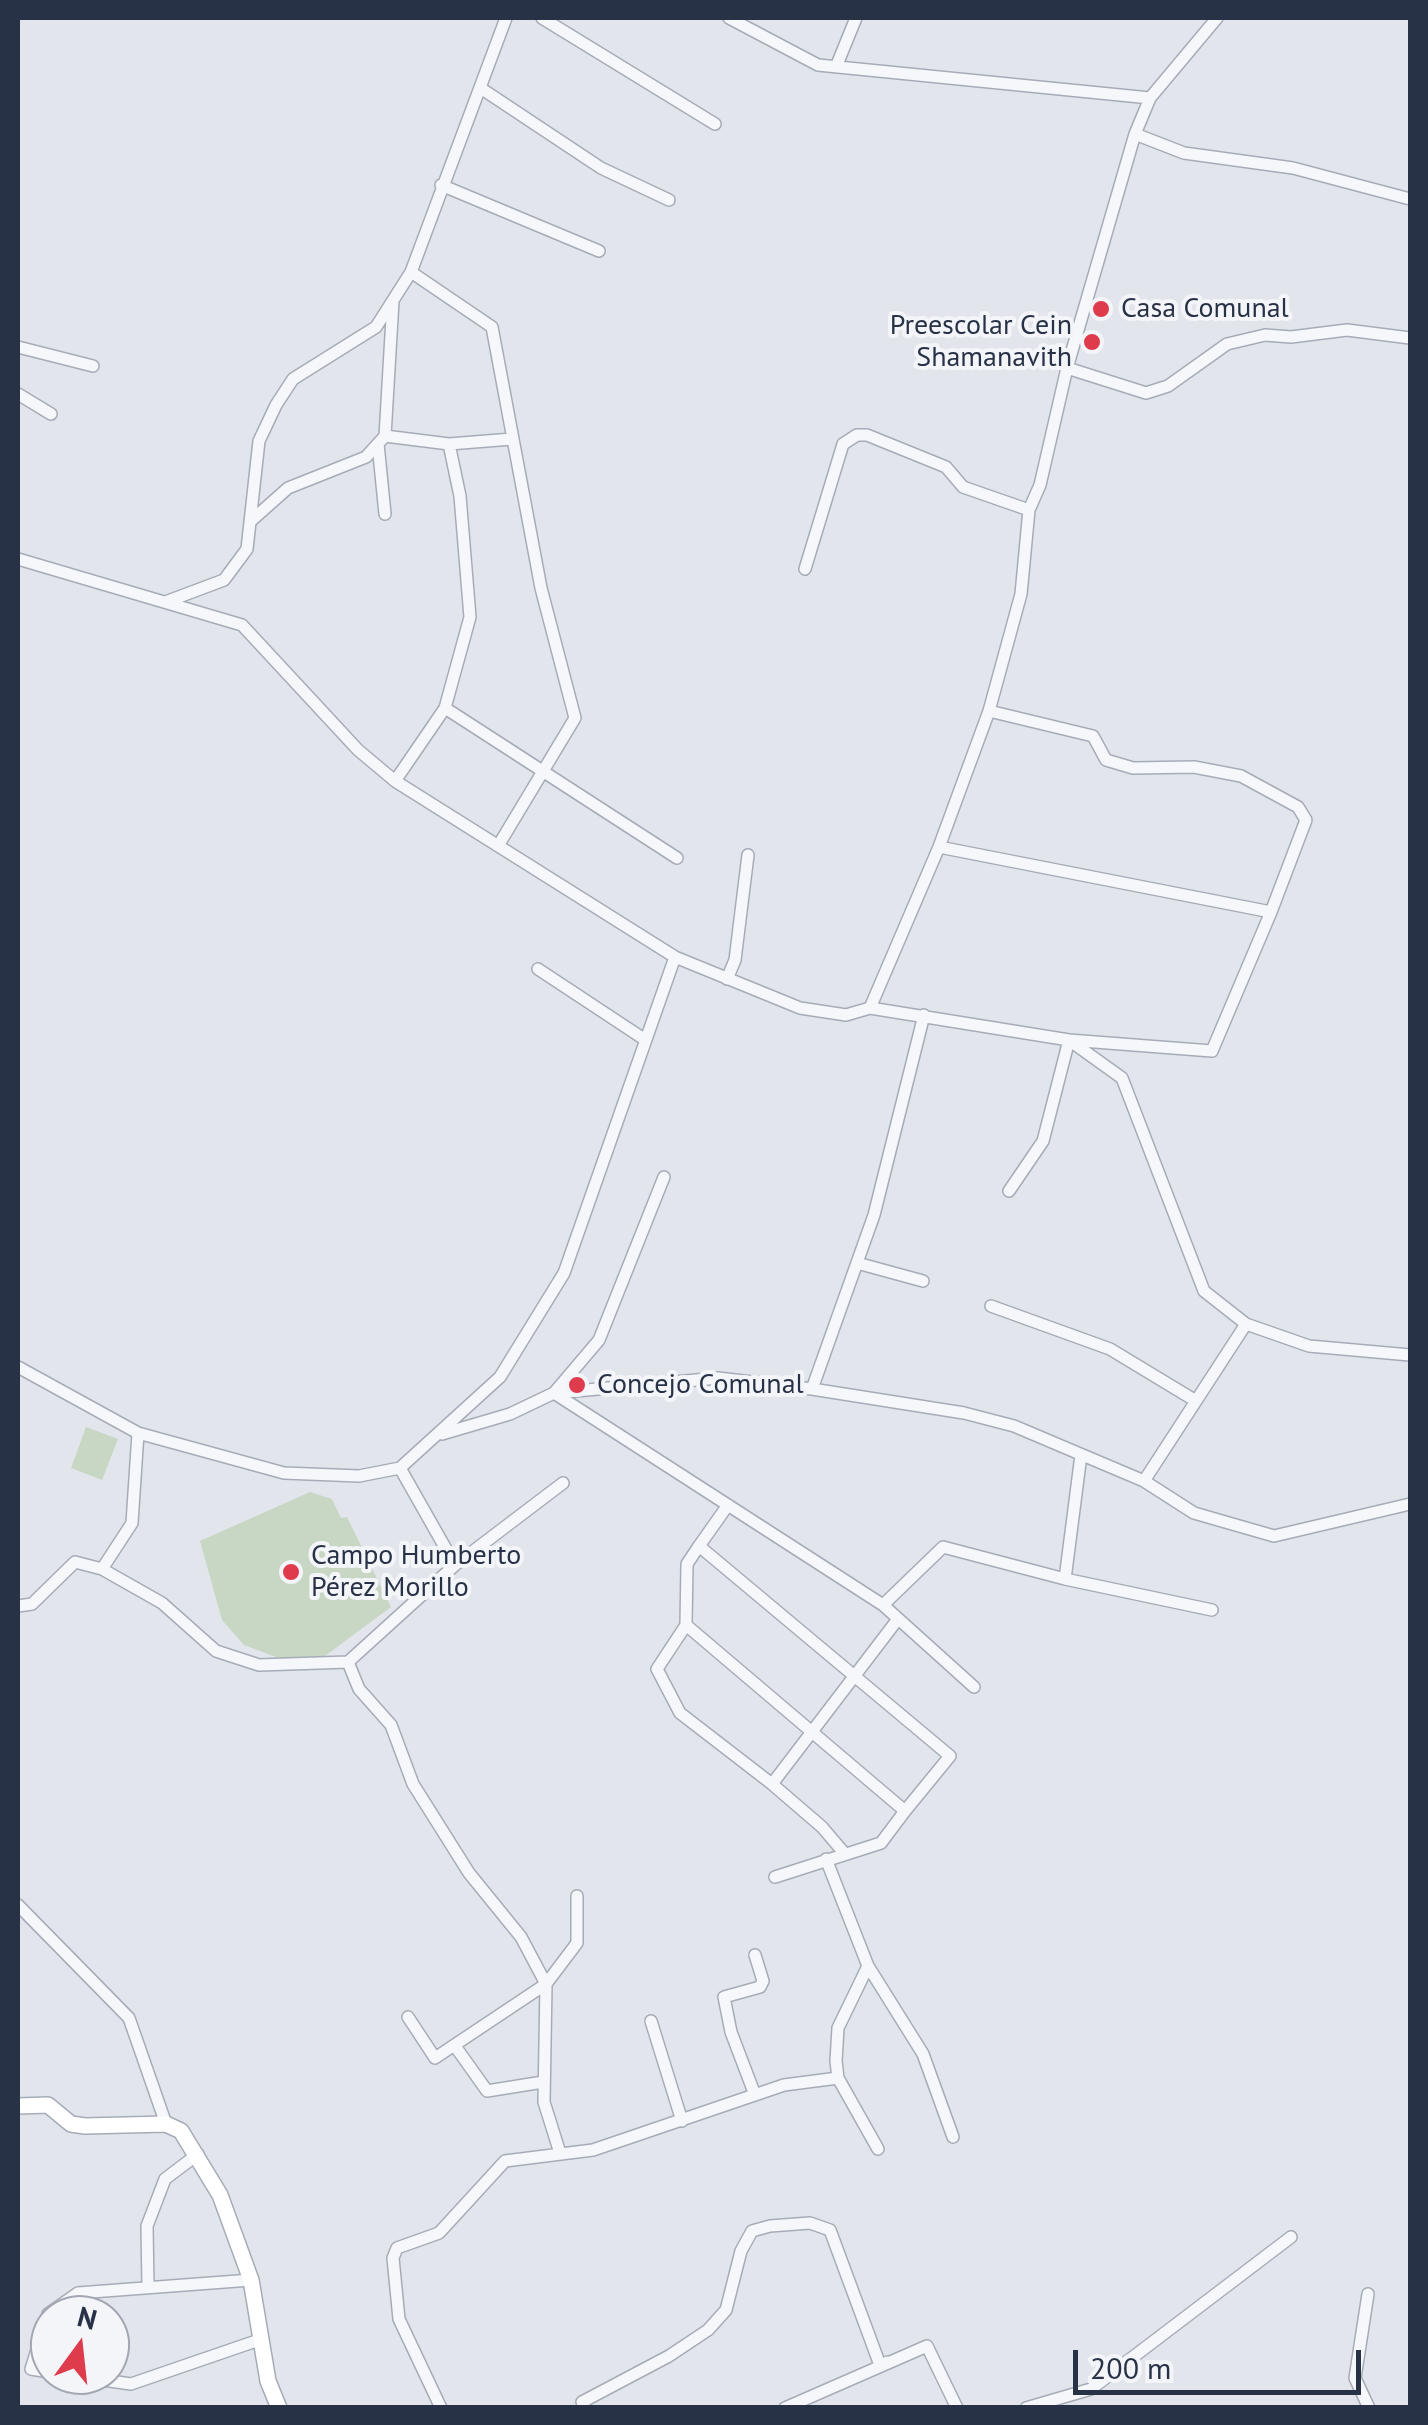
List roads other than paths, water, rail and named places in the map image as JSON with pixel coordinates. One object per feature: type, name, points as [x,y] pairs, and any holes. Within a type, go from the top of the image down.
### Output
[{"type":"street","points":[[168,601],[224,580],[246,549],[260,441],[276,405],[293,379],[376,327],[411,272],[506,18]]},
{"type":"street","points":[[542,18],[715,124]]},
{"type":"street","points":[[731,18],[818,65],[1150,98]]},
{"type":"street","points":[[836,67],[856,18]]},
{"type":"street","points":[[870,1008],[939,847],[989,711],[1021,594],[1029,510],[1040,485],[1067,368],[1135,134],[1150,98],[1217,18]]},
{"type":"street","points":[[482,89],[601,168],[669,200]]},
{"type":"street","points":[[1135,134],[1184,153],[1293,168],[1410,199]]},
{"type":"street","points":[[441,185],[599,250]]},
{"type":"street","points":[[411,272],[492,328],[540,588],[576,718],[498,846]]},
{"type":"street","points":[[385,514],[381,440],[393,300]]},
{"type":"street","points":[[1067,368],[1146,394],[1168,386],[1227,344],[1264,335],[1291,337],[1347,330],[1410,338]]},
{"type":"street","points":[[18,347],[93,366]]},
{"type":"street","points":[[18,394],[50,414]]},
{"type":"street","points":[[805,569],[843,444],[856,434],[867,434],[946,467],[963,486],[1029,510]]},
{"type":"street","points":[[381,440],[450,444],[512,439]]},
{"type":"street","points":[[252,520],[288,488],[366,458],[381,440]]},
{"type":"street","points":[[395,781],[445,708],[470,617],[460,496],[450,444]]},
{"type":"street","points":[[18,559],[242,625],[358,750],[395,781],[674,957],[727,979],[800,1008],[846,1015],[870,1008],[1069,1040],[1212,1052],[1306,820],[1298,806],[1241,776],[1194,767],[1134,768],[1106,760],[1093,736],[989,711]]},
{"type":"street","points":[[445,708],[677,858]]},
{"type":"street","points":[[939,847],[1271,912]]},
{"type":"street","points":[[727,979],[735,960],[748,855]]},
{"type":"street","points":[[18,1367],[138,1434],[284,1473],[358,1476],[400,1468],[500,1377],[564,1273],[674,957]]},
{"type":"street","points":[[538,969],[644,1039]]},
{"type":"street","points":[[812,1389],[874,1215],[924,1015]]},
{"type":"street","points":[[1009,1192],[1043,1140],[1069,1040]]},
{"type":"street","points":[[1069,1040],[1122,1078],[1204,1291],[1246,1324],[1309,1346],[1410,1354]]},
{"type":"street","points":[[554,1393],[599,1340],[664,1177]]},
{"type":"street","points":[[857,1263],[924,1281]]},
{"type":"street","points":[[991,1306],[1110,1350],[1196,1401]]},
{"type":"street","points":[[1144,1481],[1246,1324]]},
{"type":"street","points":[[438,1435],[510,1414],[554,1393],[718,1378],[964,1413],[1014,1426],[1144,1481],[1194,1513],[1274,1536],[1410,1504]]},
{"type":"street","points":[[554,1393],[882,1605],[974,1687]]},
{"type":"street","points":[[102,1569],[132,1523],[138,1434]]},
{"type":"street","points":[[1066,1579],[1081,1455]]},
{"type":"street","points":[[400,1468],[456,1565]]},
{"type":"street","points":[[18,1606],[32,1604],[76,1562],[102,1569],[162,1603],[216,1650],[258,1665],[348,1662],[456,1565],[563,1483]]},
{"type":"street","points":[[728,1505],[686,1564],[686,1625],[657,1669],[680,1713],[772,1784],[822,1827],[845,1854]]},
{"type":"street","points":[[699,1546],[950,1756],[881,1843],[775,1877]]},
{"type":"street","points":[[882,1605],[943,1547],[1066,1579],[1212,1610]]},
{"type":"street","points":[[772,1784],[898,1619]]},
{"type":"street","points":[[686,1625],[905,1811]]},
{"type":"street","points":[[348,1662],[359,1689],[391,1725],[413,1784],[469,1872],[520,1937],[546,1984],[542,2082],[560,2153]]},
{"type":"street","points":[[826,1859],[868,1966],[923,2054],[953,2137]]},
{"type":"street","points":[[408,2017],[436,2058],[546,1984],[576,1943],[577,1896]]},
{"type":"street","points":[[18,1905],[129,2018],[166,2124]]},
{"type":"street","points":[[755,1955],[760,1987],[724,1997],[731,2032],[755,2095]]},
{"type":"street","points":[[868,1966],[838,2028],[838,2078],[878,2149]]},
{"type":"street","points":[[651,2021],[682,2121]]},
{"type":"street","points":[[455,2046],[487,2091],[542,2082]]},
{"type":"street","points":[[441,2408],[399,2319],[393,2258],[397,2248],[440,2233],[505,2161],[594,2150],[784,2085],[838,2078]]},
{"type":"street","points":[[18,2106],[48,2105],[71,2124],[166,2124],[181,2131],[220,2194],[251,2280],[268,2381],[279,2408]]},
{"type":"street","points":[[148,2287],[146,2226],[165,2179],[198,2154]]},
{"type":"street","points":[[585,2408],[582,2402],[669,2356],[708,2330],[726,2310],[742,2251],[752,2232],[770,2226],[810,2223],[830,2230],[880,2365],[927,2346],[957,2408]]},
{"type":"street","points":[[1026,2408],[1091,2389],[1292,2238]]},
{"type":"street","points":[[75,2295],[251,2280]]},
{"type":"street","points":[[1368,2294],[1355,2378],[1369,2408]]},
{"type":"street","points":[[130,2384],[262,2339]]},
{"type":"street","points":[[785,2408],[888,2362]]},
{"type":"place","name":"Casa Comunal","points":[[1101,309]]},
{"type":"place","name":"Preescolar Cein Shamanavith","points":[[1092,342]]},
{"type":"place","name":"Concejo Comunal","points":[[577,1385]]},
{"type":"place","name":"Campo Humberto Pérez Morillo","points":[[291,1572]]}]
